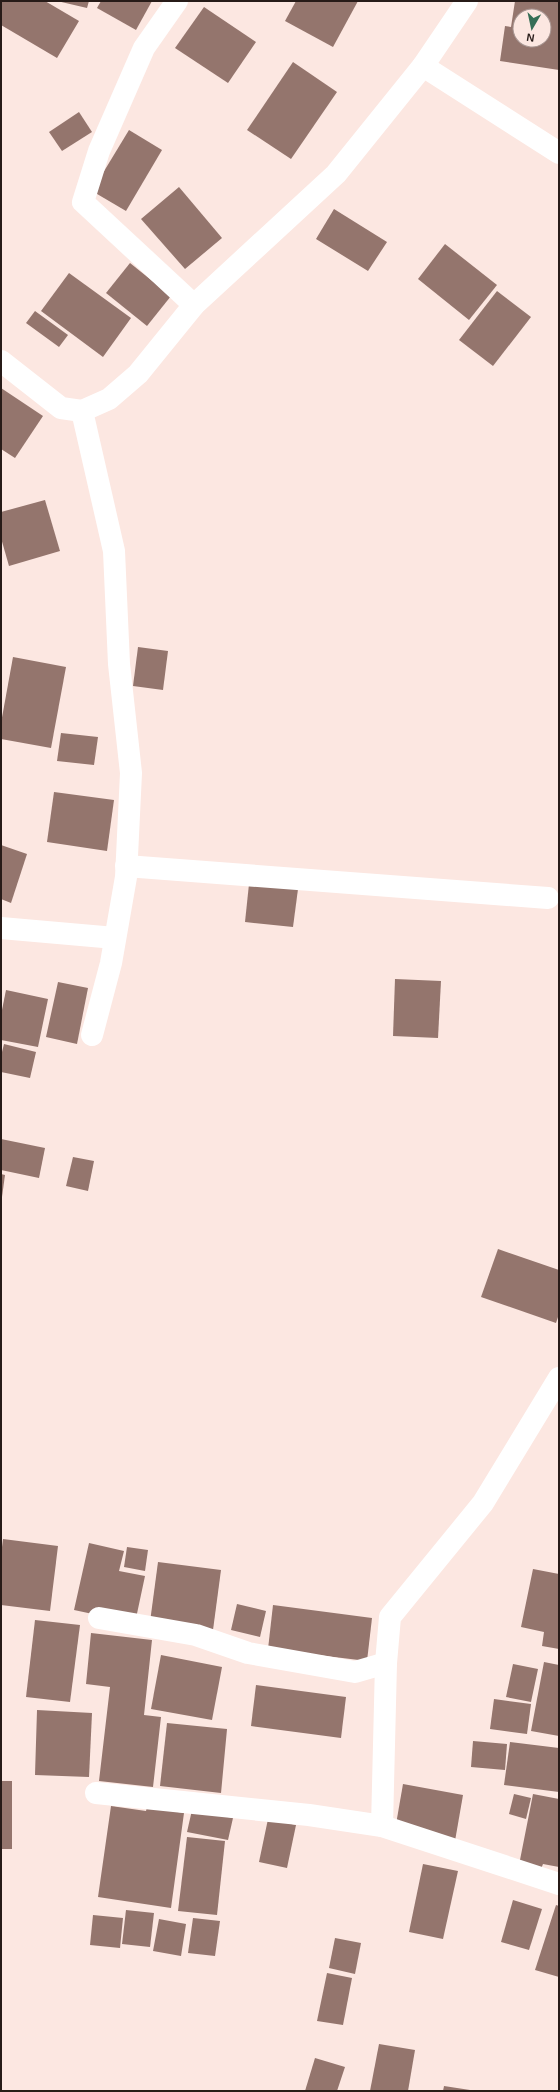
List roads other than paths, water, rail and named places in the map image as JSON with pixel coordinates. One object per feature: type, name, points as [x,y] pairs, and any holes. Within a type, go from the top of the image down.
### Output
[{"type":"street","points":[[177,1],[144,48],[99,151],[83,202],[194,306]]},
{"type":"street","points":[[1,361],[61,408],[82,411],[108,399],[138,374],[194,306],[336,174],[424,66],[467,1]]},
{"type":"street","points":[[424,66],[559,153]]},
{"type":"street","points":[[82,411],[114,551],[119,664],[131,773],[126,866],[115,938],[92,1035]]},
{"type":"street","points":[[126,866],[548,898]]},
{"type":"street","points":[[1,928],[115,938]]},
{"type":"street","points":[[382,1826],[386,1663],[390,1617],[483,1503],[559,1378]]},
{"type":"street","points":[[99,1618],[196,1635],[248,1653],[355,1672],[386,1663]]},
{"type":"street","points":[[96,1793],[309,1815],[382,1826],[559,1884]]}]
